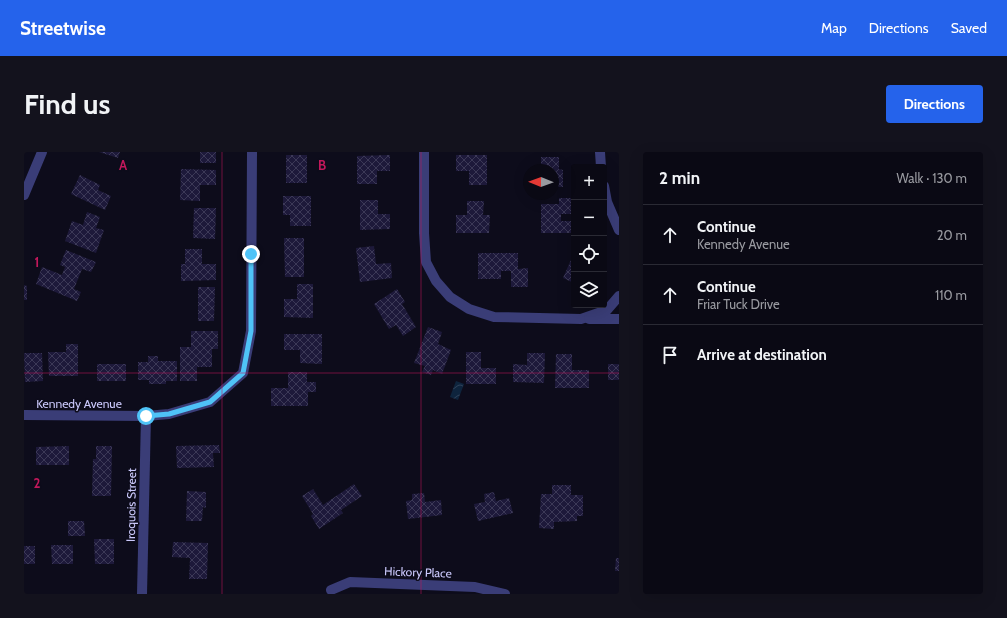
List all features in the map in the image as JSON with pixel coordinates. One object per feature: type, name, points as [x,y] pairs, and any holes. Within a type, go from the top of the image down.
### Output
[{"type":"street","points":[[24,196],[42,152]]},
{"type":"street","name":"Kennedy Avenue","points":[[24,415],[146,416],[181,412],[210,402],[243,373],[251,331],[252,152]]},
{"type":"street","points":[[424,152],[424,233],[426,262],[436,281],[450,297],[469,309],[494,316],[619,319]]},
{"type":"street","points":[[600,152],[601,164]]},
{"type":"street","points":[[607,200],[619,230]]},
{"type":"street","points":[[581,319],[607,310],[619,296]]},
{"type":"street","name":"Iroquois Street","points":[[142,594],[146,416]]},
{"type":"street","name":"Hickory Place","points":[[331,590],[350,582],[474,587],[505,594]]},
{"type":"water","points":[[456,381],[464,384],[458,400],[450,397]]},
{"type":"building","points":[[99,152],[120,152],[118,158]]},
{"type":"building","points":[[200,152],[216,152],[216,163],[200,163]]},
{"type":"building","points":[[286,155],[307,155],[307,183],[286,183]]},
{"type":"building","points":[[390,155],[390,171],[377,171],[377,184],[357,184],[357,156]]},
{"type":"building","points":[[456,155],[487,155],[487,185],[469,185],[469,171],[456,171]]},
{"type":"building","points":[[541,157],[559,157],[559,164],[541,164]]},
{"type":"building","points":[[181,169],[216,170],[216,185],[200,185],[200,201],[180,200]]},
{"type":"building","points":[[559,169],[563,170],[563,187],[559,187]]},
{"type":"building","points":[[80,175],[100,185],[98,190],[111,196],[105,210],[71,194]]},
{"type":"building","points":[[283,196],[311,196],[311,226],[290,226],[290,215],[283,215]]},
{"type":"building","points":[[559,198],[571,198],[571,214],[561,214],[561,221],[571,221],[571,233],[541,233],[541,204],[559,204]]},
{"type":"building","points":[[360,200],[378,200],[378,214],[390,214],[390,229],[360,230]]},
{"type":"building","points":[[467,201],[484,201],[483,215],[490,215],[489,233],[456,233],[456,215],[467,215]]},
{"type":"building","points":[[194,208],[216,208],[215,239],[193,238]]},
{"type":"building","points":[[87,212],[100,217],[96,228],[104,230],[96,253],[65,241],[72,221],[83,225]]},
{"type":"building","points":[[284,238],[304,238],[304,277],[285,277]]},
{"type":"building","points":[[374,246],[376,264],[391,263],[392,278],[360,282],[356,248]]},
{"type":"building","points":[[185,249],[202,249],[202,264],[216,264],[216,280],[181,281],[181,264],[185,264]]},
{"type":"building","points":[[66,250],[96,262],[91,272],[82,269],[74,289],[81,292],[77,301],[36,284],[42,267],[62,275],[65,267],[60,265]]},
{"type":"building","points":[[478,253],[518,253],[518,269],[528,268],[528,287],[511,287],[511,271],[501,271],[501,279],[478,279]]},
{"type":"building","points":[[571,260],[571,282],[563,278]]},
{"type":"building","points":[[297,284],[313,284],[313,318],[284,317],[284,299],[297,299]]},
{"type":"building","points":[[24,285],[27,286],[27,300],[24,300]]},
{"type":"building","points":[[198,287],[215,287],[214,321],[198,321]]},
{"type":"building","points":[[397,289],[405,302],[402,304],[416,327],[403,336],[396,325],[389,329],[374,304]]},
{"type":"building","points":[[428,327],[442,332],[438,344],[451,350],[442,374],[433,370],[431,375],[422,372],[425,366],[414,363]]},
{"type":"building","points":[[191,331],[218,331],[218,349],[212,349],[212,367],[197,367],[197,381],[180,381],[180,347],[191,347]]},
{"type":"building","points":[[284,334],[322,334],[322,364],[300,363],[300,350],[284,350]]},
{"type":"building","points":[[66,344],[78,344],[78,376],[49,376],[48,352],[66,352]]},
{"type":"building","points":[[466,352],[481,352],[481,368],[496,368],[496,384],[466,384]]},
{"type":"building","points":[[24,353],[42,353],[43,381],[25,382]]},
{"type":"building","points":[[527,353],[545,353],[544,383],[513,382],[513,364],[527,365]]},
{"type":"building","points":[[556,354],[572,354],[572,370],[589,370],[589,388],[555,388]]},
{"type":"building","points":[[148,356],[158,356],[158,361],[177,361],[177,381],[166,381],[166,384],[149,384],[149,380],[138,380],[138,362],[148,362]]},
{"type":"building","points":[[97,364],[126,364],[126,381],[97,381]]},
{"type":"building","points":[[608,364],[619,364],[619,380],[608,380]]},
{"type":"building","points":[[288,372],[307,372],[307,382],[316,382],[316,392],[308,392],[308,406],[271,406],[271,388],[288,388]]},
{"type":"building","points":[[219,445],[220,453],[213,453],[214,467],[177,468],[176,446]]},
{"type":"building","points":[[69,446],[69,465],[36,465],[36,447]]},
{"type":"building","points":[[96,446],[112,446],[111,496],[92,496],[93,459],[96,459]]},
{"type":"building","points":[[354,484],[362,496],[341,510],[343,513],[319,529],[311,516],[313,514],[302,496],[313,489],[323,505]]},
{"type":"building","points":[[552,485],[571,485],[571,495],[583,495],[583,516],[577,516],[577,521],[554,522],[554,529],[539,528],[541,494],[552,494]]},
{"type":"building","points":[[187,491],[206,492],[206,508],[203,507],[202,521],[186,521]]},
{"type":"building","points":[[494,492],[496,501],[509,498],[513,513],[478,521],[474,504],[485,502],[484,494]]},
{"type":"building","points":[[424,493],[425,502],[441,500],[442,515],[408,519],[406,501],[412,500],[412,494]]},
{"type":"building","points":[[68,521],[84,521],[85,536],[68,536]]},
{"type":"building","points":[[94,539],[114,539],[114,564],[95,564]]},
{"type":"building","points":[[173,542],[208,543],[207,579],[189,579],[190,558],[172,557]]},
{"type":"building","points":[[51,545],[73,545],[73,564],[52,564]]},
{"type":"building","points":[[24,546],[35,546],[35,564],[24,564]]},
{"type":"building","points":[[616,558],[619,558],[619,571],[615,571]]},
{"type":"route","points":[[146,416],[181,412],[210,402],[243,373],[251,331],[251,254]]}]
